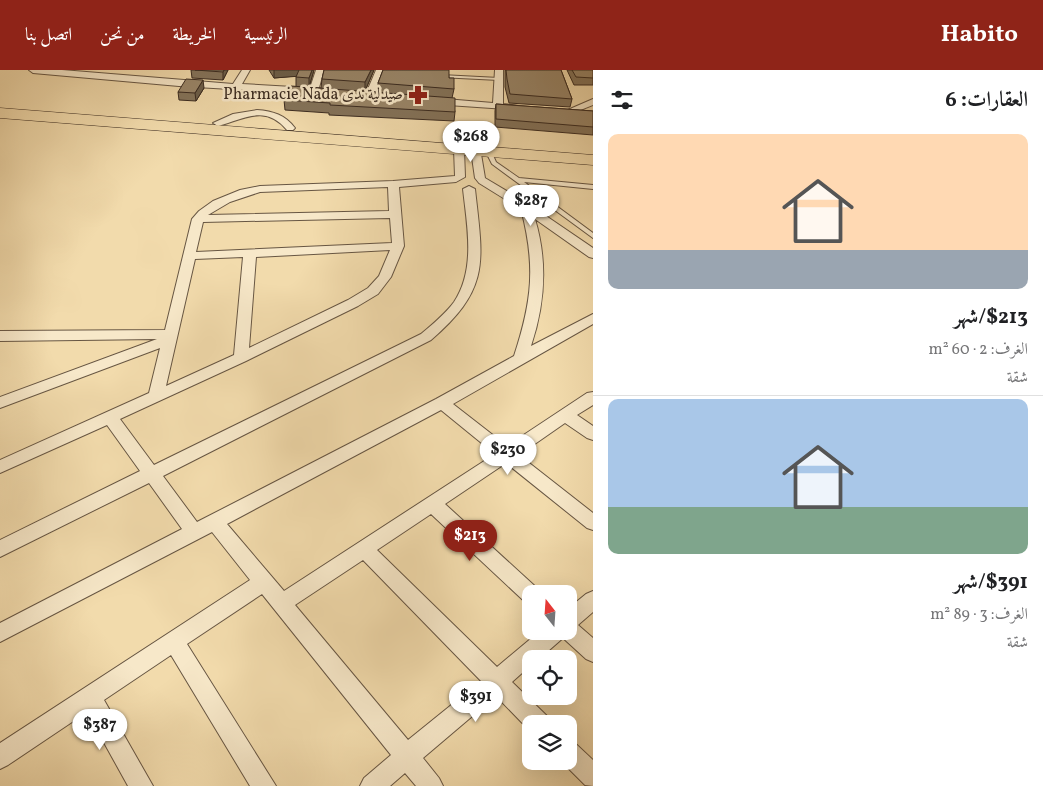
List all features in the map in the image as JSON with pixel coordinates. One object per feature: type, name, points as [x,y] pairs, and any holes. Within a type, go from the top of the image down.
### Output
[{"type":"highway","points":[[0,106],[593,154]]},
{"type":"highway","points":[[0,113],[593,160]]},
{"type":"street","points":[[33,70],[319,92],[320,70]]},
{"type":"street","points":[[237,85],[246,70]]},
{"type":"street","points":[[370,96],[380,70]]},
{"type":"street","points":[[498,107],[499,75]]},
{"type":"street","points":[[244,113],[252,106],[263,88]]},
{"type":"street","points":[[277,108],[286,89]]},
{"type":"street","points":[[419,100],[528,109]]},
{"type":"street","points":[[593,102],[563,112],[593,114]]},
{"type":"street","points":[[218,123],[244,113],[277,108]]},
{"type":"street","points":[[277,108],[290,128]]},
{"type":"street","points":[[469,182],[475,150]]},
{"type":"street","points":[[0,549],[411,346],[438,328],[464,298],[473,278],[476,258],[469,182],[475,150]]},
{"type":"street","points":[[156,397],[198,220],[208,209],[253,190],[394,187],[469,182],[526,207],[593,254]]},
{"type":"street","points":[[0,467],[242,358],[353,304],[373,291],[384,277],[398,246],[394,187]]},
{"type":"street","points":[[520,358],[532,324],[538,291],[539,261],[534,233],[526,207]]},
{"type":"street","points":[[198,220],[396,214]]},
{"type":"street","points":[[189,256],[398,246]]},
{"type":"street","points":[[242,358],[250,254]]},
{"type":"street","points":[[0,633],[442,403],[592,319]]},
{"type":"street","points":[[0,336],[171,336]]},
{"type":"street","points":[[0,403],[171,336]]},
{"type":"street","points":[[281,604],[593,397]]},
{"type":"street","points":[[442,403],[593,523]]},
{"type":"street","points":[[565,415],[593,434]]},
{"type":"street","points":[[111,418],[194,532]]},
{"type":"street","points":[[432,503],[522,587]]},
{"type":"street","points":[[214,521],[431,786]]},
{"type":"street","points":[[364,549],[531,715]]},
{"type":"street","points":[[0,757],[263,582]]},
{"type":"street","points":[[578,612],[593,600]]},
{"type":"street","points":[[578,638],[593,652]]},
{"type":"street","points":[[372,786],[545,640]]},
{"type":"street","points":[[174,641],[264,786]]},
{"type":"street","points":[[91,698],[142,786]]},
{"type":"street","points":[[577,761],[593,777]]},
{"type":"lane","points":[[441,76],[499,75]]},
{"type":"lane","points":[[475,150],[593,236]]},
{"type":"lane","points":[[516,180],[593,187]]},
{"type":"building","points":[[195,70],[224,70],[223,72]]},
{"type":"building","points":[[299,70],[312,70],[309,78],[296,77]]},
{"type":"building","points":[[324,70],[371,70],[365,82],[322,79]]},
{"type":"building","points":[[383,70],[449,70],[449,78],[454,78],[454,89],[378,83]]},
{"type":"building","points":[[506,70],[561,70],[572,99],[510,94]]},
{"type":"building","points":[[572,70],[593,70],[593,78],[576,77]]},
{"type":"building","points":[[186,79],[203,80],[195,93],[178,92]]},
{"type":"building","points":[[291,86],[455,98],[455,112],[330,105],[330,103],[284,100]]},
{"type":"building","points":[[496,104],[593,111],[593,127],[496,119]]},
{"type":"place","name":"Pharmacie Nada صيدلية ندى","points":[[418,95]]}]
